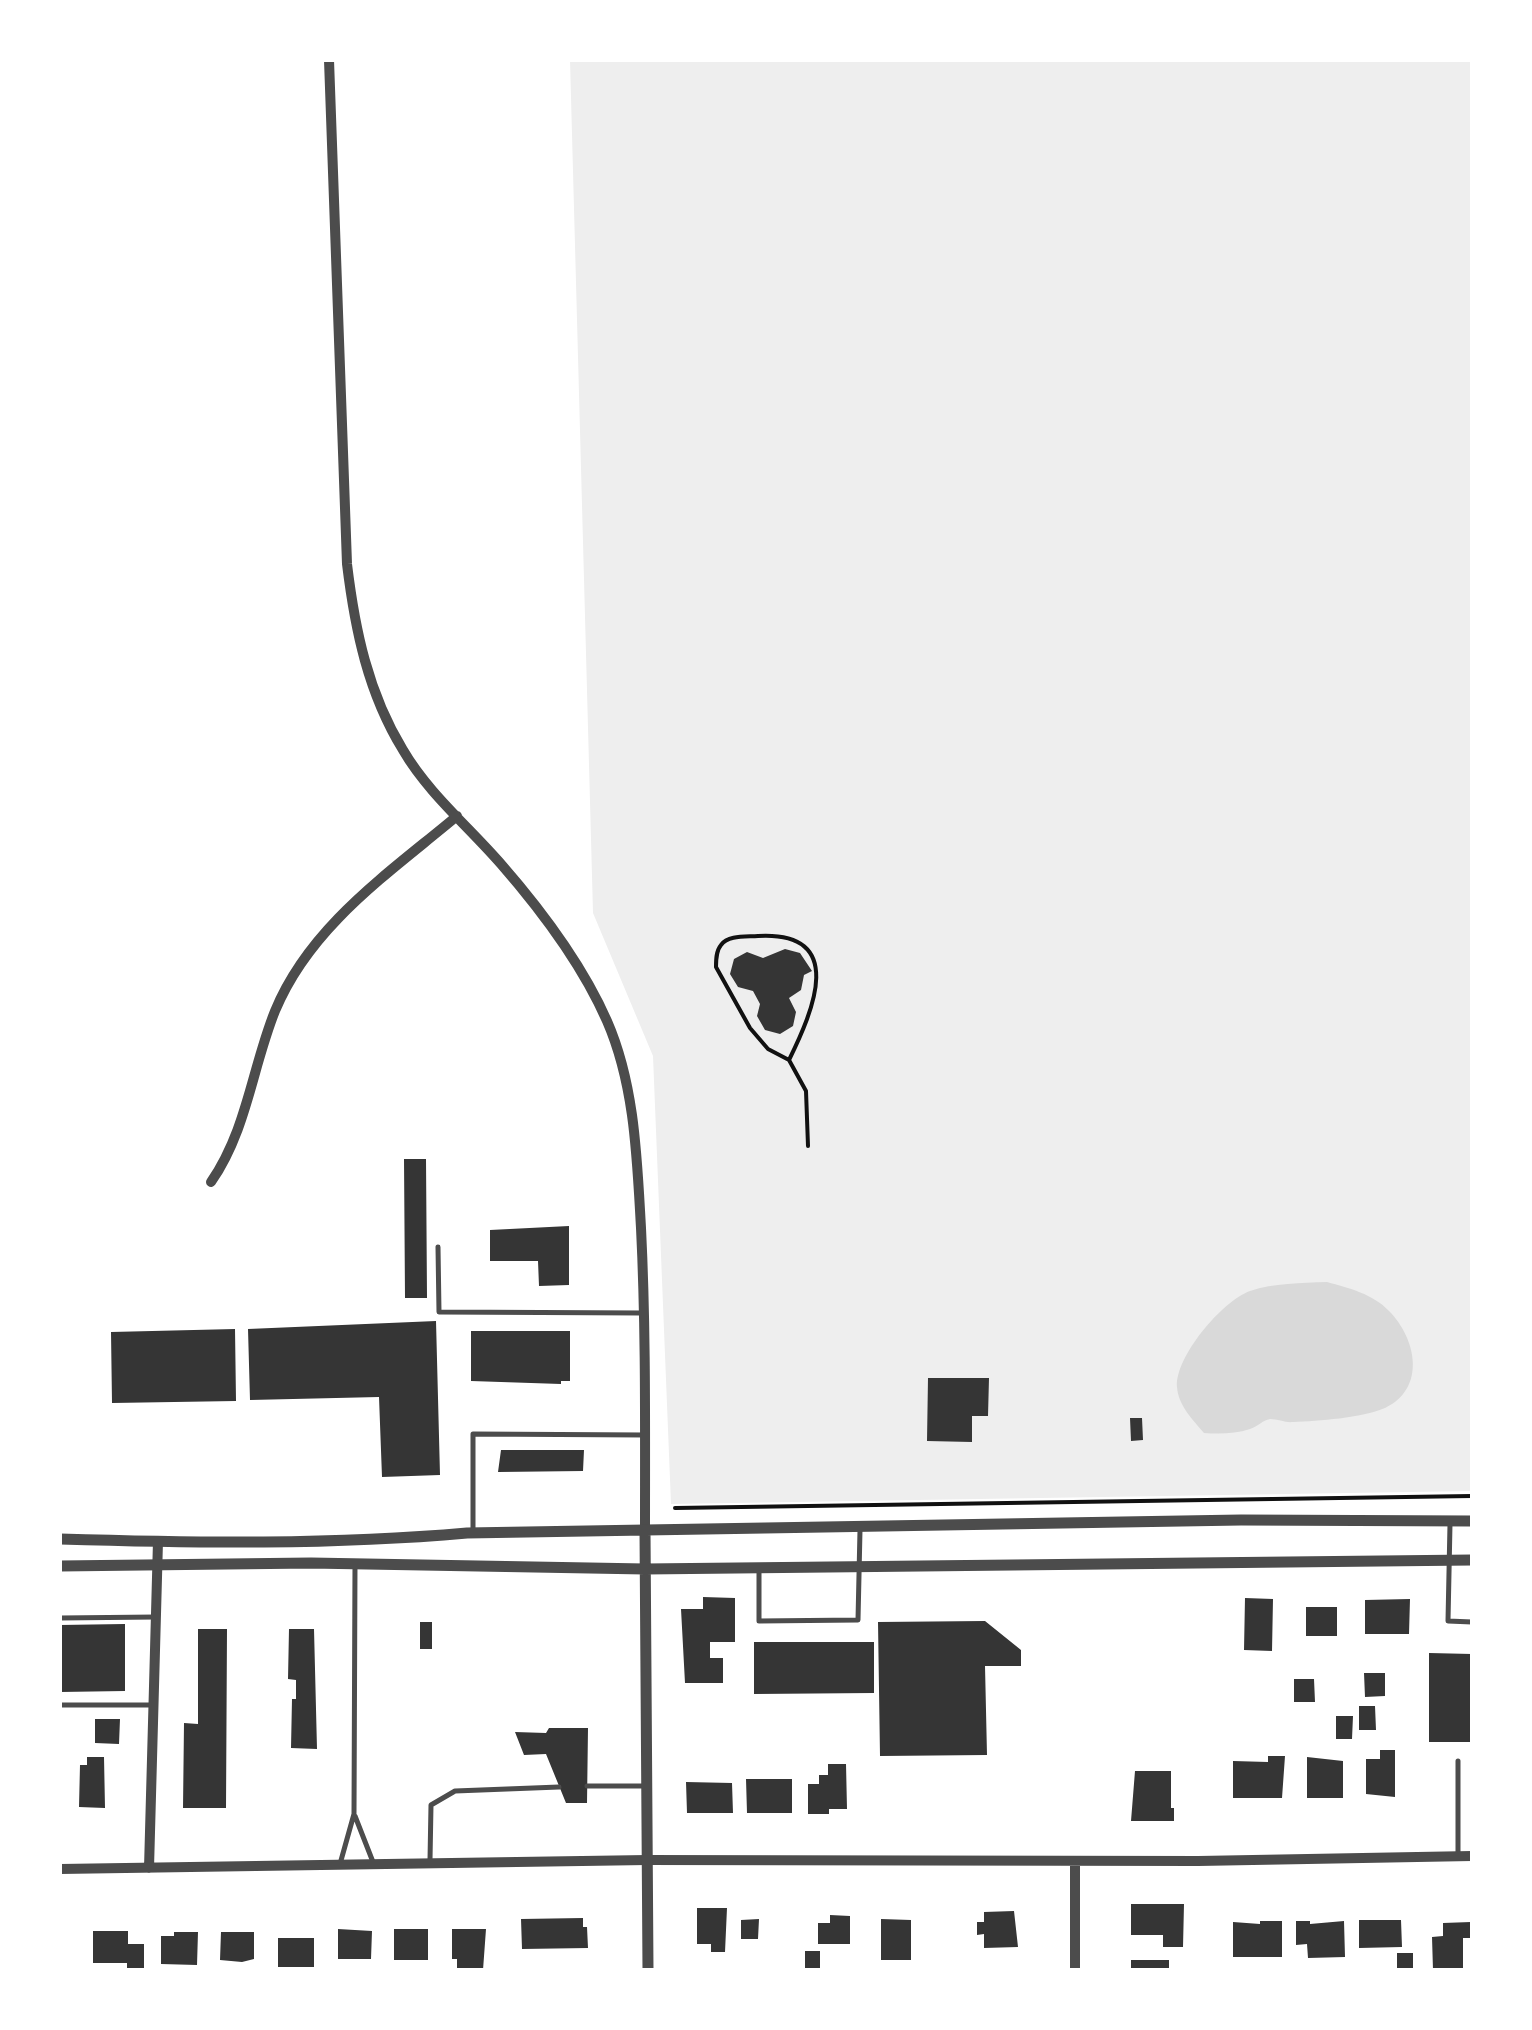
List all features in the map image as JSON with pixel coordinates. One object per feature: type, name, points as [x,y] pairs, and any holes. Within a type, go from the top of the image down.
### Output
[{"type":"street","points":[[329,60],[348,564],[352,606],[368,676],[410,761],[503,866],[568,949],[617,1046],[630,1103],[645,1313],[648,1970]]},
{"type":"street","points":[[210,1182],[234,1143],[274,1014],[302,960],[343,912],[457,816]]},
{"type":"street","points":[[60,1539],[364,1541],[472,1532],[1241,1520],[1472,1521]]},
{"type":"street","points":[[149,1868],[158,1542]]},
{"type":"street","points":[[60,1566],[356,1564],[645,1569],[1472,1560]]},
{"type":"street","points":[[60,1869],[647,1860],[1075,1861],[1472,1856]]},
{"type":"street","points":[[1075,1861],[1075,1970]]},
{"type":"lane","points":[[438,1246],[439,1312],[645,1313]]},
{"type":"lane","points":[[472,1532],[473,1434],[645,1435]]},
{"type":"lane","points":[[1450,1521],[1448,1620],[1472,1622]]},
{"type":"lane","points":[[760,1568],[759,1621],[858,1620],[860,1527]]},
{"type":"lane","points":[[340,1865],[354,1814],[356,1564]]},
{"type":"lane","points":[[60,1618],[156,1618]]},
{"type":"lane","points":[[60,1706],[156,1704]]},
{"type":"lane","points":[[1458,1762],[1458,1856]]},
{"type":"lane","points":[[430,1864],[431,1805],[438,1799],[456,1791],[560,1786]]},
{"type":"lane","points":[[588,1786],[646,1786]]},
{"type":"lane","points":[[354,1814],[374,1864]]},
{"type":"path","points":[[788,1060],[811,1009],[818,978],[814,958],[802,944],[783,936],[729,938],[721,944],[716,967],[750,1028],[768,1049],[788,1060],[806,1091],[808,1146]]},
{"type":"path","points":[[675,1508],[1472,1496]]},
{"type":"shaded area","points":[[570,60],[1472,60],[1472,1491],[671,1504],[653,1056],[593,913]]},
{"type":"shaded area","points":[[1327,1282],[1376,1300],[1398,1322],[1411,1348],[1413,1362],[1407,1388],[1385,1408],[1352,1417],[1290,1422],[1270,1419],[1239,1432],[1204,1433],[1183,1406],[1177,1387],[1184,1361],[1202,1331],[1226,1306],[1250,1291]]},
{"type":"building","points":[[785,949],[800,953],[812,971],[804,975],[801,990],[789,998],[796,1012],[793,1026],[780,1034],[765,1030],[757,1016],[760,1004],[753,991],[738,987],[730,974],[734,959],[747,952],[763,958]]},
{"type":"building","points":[[404,1159],[426,1159],[427,1298],[405,1298]]},
{"type":"building","points":[[569,1226],[569,1285],[539,1286],[538,1261],[490,1261],[490,1230]]},
{"type":"building","points":[[436,1321],[440,1475],[382,1477],[379,1397],[250,1400],[248,1329]]},
{"type":"building","points":[[235,1329],[236,1401],[112,1403],[111,1332]]},
{"type":"building","points":[[471,1331],[570,1331],[570,1381],[471,1381]]},
{"type":"building","points":[[928,1378],[989,1378],[988,1416],[972,1416],[972,1442],[927,1441]]},
{"type":"building","points":[[1130,1418],[1142,1418],[1143,1440],[1131,1441]]},
{"type":"building","points":[[501,1450],[584,1450],[583,1471],[498,1472]]},
{"type":"building","points":[[703,1597],[735,1598],[735,1642],[710,1642],[710,1658],[723,1658],[723,1683],[685,1683],[681,1609],[703,1609]]},
{"type":"building","points":[[1245,1598],[1273,1599],[1272,1651],[1244,1650]]},
{"type":"building","points":[[1410,1599],[1409,1634],[1365,1634],[1365,1600]]},
{"type":"building","points":[[1306,1607],[1337,1607],[1337,1636],[1306,1636]]},
{"type":"building","points":[[985,1621],[1021,1650],[1021,1666],[985,1666],[987,1755],[880,1756],[878,1622]]},
{"type":"building","points":[[420,1622],[432,1622],[432,1649],[420,1649]]},
{"type":"building","points":[[125,1624],[125,1691],[60,1692],[60,1625]]},
{"type":"building","points":[[198,1629],[227,1629],[226,1808],[183,1808],[184,1723],[198,1724]]},
{"type":"building","points":[[289,1629],[314,1629],[317,1749],[291,1748],[296,1680],[288,1679]]},
{"type":"building","points":[[754,1642],[874,1642],[874,1693],[754,1694]]},
{"type":"building","points":[[1429,1653],[1472,1654],[1472,1742],[1429,1742]]},
{"type":"building","points":[[1364,1673],[1385,1673],[1385,1696],[1365,1697]]},
{"type":"building","points":[[1294,1679],[1314,1679],[1315,1702],[1294,1702]]},
{"type":"building","points":[[1359,1706],[1375,1706],[1376,1730],[1359,1730]]},
{"type":"building","points":[[1336,1716],[1353,1716],[1352,1739],[1336,1739]]},
{"type":"building","points":[[95,1719],[120,1719],[119,1744],[95,1743]]},
{"type":"building","points":[[549,1728],[588,1728],[587,1803],[566,1803],[546,1754],[524,1755],[515,1732],[546,1733]]},
{"type":"building","points":[[1380,1750],[1395,1750],[1395,1797],[1366,1794],[1366,1759],[1380,1759]]},
{"type":"building","points":[[1268,1756],[1285,1756],[1282,1798],[1233,1798],[1233,1761],[1268,1762]]},
{"type":"building","points":[[87,1757],[104,1757],[105,1808],[79,1807],[80,1765],[87,1765]]},
{"type":"building","points":[[1307,1757],[1343,1761],[1343,1798],[1307,1798]]},
{"type":"building","points":[[828,1764],[846,1764],[847,1809],[808,1814],[808,1784],[819,1784],[819,1775],[828,1775]]},
{"type":"building","points":[[1135,1771],[1171,1771],[1174,1821],[1131,1821]]},
{"type":"building","points":[[746,1779],[792,1779],[792,1813],[747,1813]]},
{"type":"building","points":[[686,1782],[732,1783],[733,1813],[687,1813]]},
{"type":"building","points":[[1131,1904],[1184,1904],[1183,1947],[1163,1947],[1163,1935],[1131,1935]]},
{"type":"building","points":[[697,1908],[727,1908],[725,1952],[711,1952],[711,1944],[697,1944]]},
{"type":"building","points":[[1014,1911],[1018,1947],[984,1948],[984,1934],[977,1935],[977,1922],[984,1922],[984,1912]]},
{"type":"building","points":[[830,1915],[850,1916],[850,1944],[818,1944],[818,1923],[830,1923]]},
{"type":"building","points":[[583,1918],[588,1948],[522,1949],[521,1919]]},
{"type":"building","points":[[759,1919],[758,1939],[741,1939],[741,1920]]},
{"type":"building","points":[[881,1919],[911,1920],[911,1960],[881,1960]]},
{"type":"building","points":[[1359,1920],[1401,1920],[1402,1947],[1359,1948]]},
{"type":"building","points":[[1282,1921],[1282,1957],[1233,1957],[1233,1922]]},
{"type":"building","points":[[1296,1921],[1344,1921],[1345,1957],[1308,1958],[1307,1944],[1296,1945]]},
{"type":"building","points":[[1471,1922],[1471,1938],[1463,1938],[1463,1970],[1433,1970],[1432,1937],[1443,1936],[1443,1923]]},
{"type":"building","points":[[338,1929],[372,1931],[371,1959],[338,1959]]},
{"type":"building","points":[[394,1929],[428,1929],[428,1960],[394,1960]]},
{"type":"building","points":[[452,1929],[486,1929],[483,1970],[457,1970],[457,1959],[452,1959]]},
{"type":"building","points":[[93,1931],[128,1931],[128,1944],[144,1944],[144,1970],[127,1970],[127,1963],[93,1963]]},
{"type":"building","points":[[174,1932],[198,1932],[197,1965],[161,1964],[161,1936],[174,1936]]},
{"type":"building","points":[[221,1932],[254,1932],[254,1959],[220,1960]]},
{"type":"building","points":[[278,1938],[314,1938],[314,1967],[278,1967]]},
{"type":"building","points":[[805,1951],[820,1951],[820,1970],[805,1970]]},
{"type":"building","points":[[1397,1953],[1413,1953],[1413,1970],[1397,1970]]},
{"type":"building","points":[[1131,1960],[1169,1960],[1169,1970],[1131,1970]]}]
